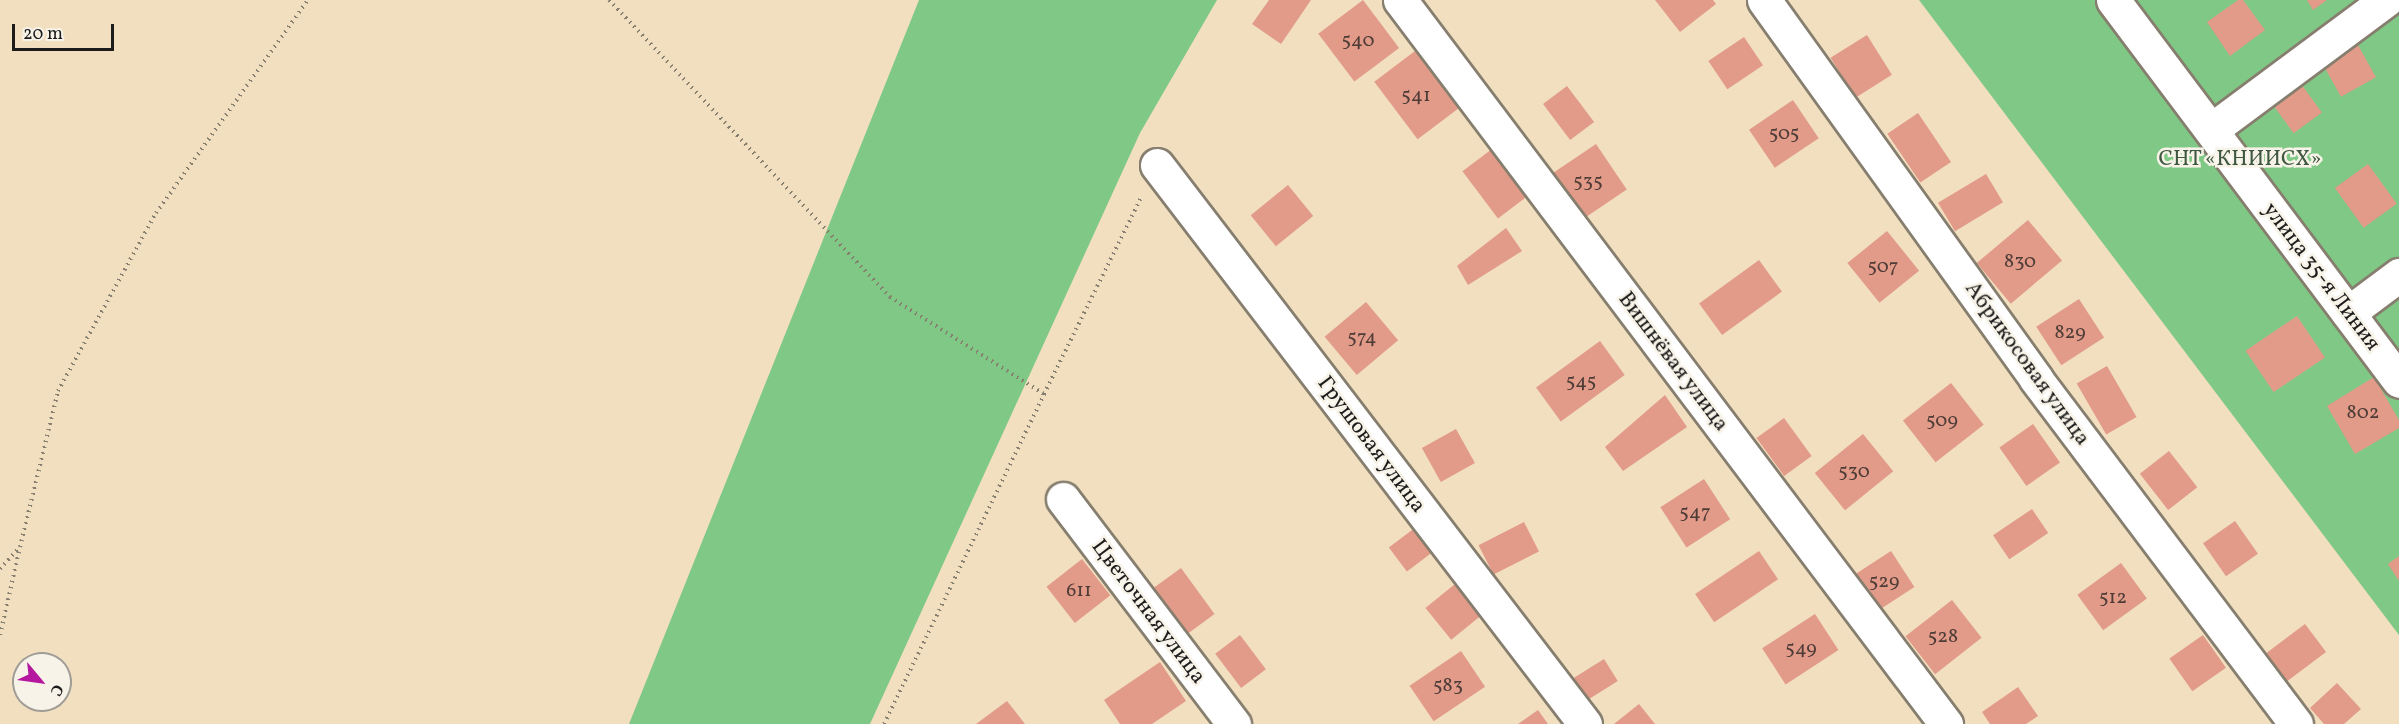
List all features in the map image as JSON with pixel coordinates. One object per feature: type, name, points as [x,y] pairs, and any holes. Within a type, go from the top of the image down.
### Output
[{"type":"street","name":"Вишнёвая улица","points":[[1400,0],[1946,724]]},
{"type":"street","name":"Абрикосовая улица","points":[[1764,0],[2036,379],[2296,724]]},
{"type":"street","name":"улица 35-я Линия","points":[[2113,0],[2399,381]]},
{"type":"street","points":[[2211,130],[2386,0]]},
{"type":"street","name":"Грушовая улица","points":[[1157,165],[1585,724]]},
{"type":"street","points":[[2348,313],[2399,275]]},
{"type":"street","name":"Цветочная улица","points":[[1062,499],[1234,724]]},
{"type":"path","points":[[0,635],[58,391],[156,213],[308,0]]},
{"type":"path","points":[[609,0],[890,297],[1044,394]]},
{"type":"path","points":[[884,724],[1157,165]]},
{"type":"path","points":[[0,569],[20,547]]},
{"type":"green space","points":[[919,0],[1217,0],[1140,133],[870,724],[629,724]]},
{"type":"green space","name":"СНТ «КНИИСХ»","points":[[1919,0],[2399,0],[2399,635]]},
{"type":"building","points":[[1269,0],[1311,0],[1281,44],[1252,24]]},
{"type":"building","points":[[1363,0],[1399,48],[1354,82],[1318,34]]},
{"type":"building","points":[[1655,0],[1713,0],[1716,4],[1680,32]]},
{"type":"building","points":[[2238,0],[2243,0],[2265,30],[2230,56],[2207,22]]},
{"type":"building","points":[[2307,0],[2327,0],[2313,10]]},
{"type":"building","points":[[1867,35],[1892,75],[1855,98],[1831,58]]},
{"type":"building","points":[[1744,37],[1763,65],[1727,89],[1708,61]]},
{"type":"building","points":[[2358,45],[2376,77],[2341,97],[2323,64]]},
{"type":"building","points":[[1415,51],[1458,109],[1418,139],[1374,82]]},
{"type":"building","points":[[2296,77],[2322,113],[2294,133],[2268,98]]},
{"type":"building","points":[[1567,86],[1594,122],[1570,140],[1543,104]]},
{"type":"building","points":[[1793,100],[1819,138],[1775,168],[1749,130]]},
{"type":"building","points":[[1918,113],[1951,162],[1920,183],[1887,134]]},
{"type":"building","points":[[1596,144],[1627,190],[1581,220],[1550,175]]},
{"type":"building","points":[[1492,149],[1528,196],[1498,218],[1462,171]]},
{"type":"building","points":[[2368,164],[2397,204],[2364,228],[2335,188]]},
{"type":"building","points":[[1986,174],[2003,202],[1955,231],[1938,203]]},
{"type":"building","points":[[1288,185],[1313,216],[1276,246],[1251,215]]},
{"type":"building","points":[[2028,220],[2062,261],[2011,304],[1977,263]]},
{"type":"building","points":[[1506,228],[1522,251],[1468,285],[1457,266]]},
{"type":"building","points":[[1887,231],[1919,271],[1879,303],[1847,263]]},
{"type":"building","points":[[1759,260],[1782,292],[1722,335],[1699,303]]},
{"type":"building","points":[[2079,299],[2104,338],[2061,365],[2036,327]]},
{"type":"building","points":[[1366,302],[1398,340],[1357,375],[1325,337]]},
{"type":"building","points":[[2297,316],[2325,357],[2274,392],[2246,351]]},
{"type":"building","points":[[1600,341],[1625,375],[1561,421],[1536,387]]},
{"type":"building","points":[[2107,366],[2136,417],[2106,435],[2077,384]]},
{"type":"building","points":[[2374,377],[2399,420],[2399,428],[2355,454],[2327,406]]},
{"type":"building","points":[[1951,383],[1984,425],[1936,462],[1903,421]]},
{"type":"building","points":[[1665,395],[1687,427],[1623,471],[1605,447]]},
{"type":"building","points":[[1784,418],[1812,456],[1784,476],[1756,438]]},
{"type":"building","points":[[2033,424],[2060,463],[2026,486],[1999,448]]},
{"type":"building","points":[[1456,429],[1475,463],[1441,482],[1422,448]]},
{"type":"building","points":[[1863,434],[1893,471],[1845,510],[1815,473]]},
{"type":"building","points":[[2169,451],[2197,487],[2168,510],[2140,474]]},
{"type":"building","points":[[1704,479],[1730,519],[1687,548],[1660,507]]},
{"type":"building","points":[[2032,509],[2048,533],[2009,559],[1993,535]]},
{"type":"building","points":[[2235,521],[2258,554],[2226,576],[2203,543]]},
{"type":"building","points":[[1524,522],[1539,551],[1494,575],[1479,545]]},
{"type":"building","points":[[1420,524],[1438,548],[1407,571],[1389,547]]},
{"type":"building","points":[[1759,551],[1778,579],[1714,622],[1695,594]]},
{"type":"building","points":[[1891,551],[1914,587],[1877,612],[1853,576]]},
{"type":"building","points":[[2399,556],[2399,581],[2388,564]]},
{"type":"building","points":[[1082,559],[1110,595],[1075,623],[1047,587]]},
{"type":"building","points":[[2121,563],[2147,599],[2103,630],[2077,595]]},
{"type":"building","points":[[1181,568],[1215,614],[1182,638],[1149,592]]},
{"type":"building","points":[[1455,584],[1481,616],[1451,640],[1425,608]]},
{"type":"building","points":[[1952,600],[1982,638],[1935,674],[1906,636]]},
{"type":"building","points":[[1815,614],[1838,650],[1786,684],[1762,648]]},
{"type":"building","points":[[2305,624],[2326,652],[2286,682],[2265,654]]},
{"type":"building","points":[[1240,635],[1266,669],[1241,688],[1215,654]]},
{"type":"building","points":[[2203,635],[2226,668],[2192,691],[2169,659]]},
{"type":"building","points":[[1461,651],[1485,687],[1434,721],[1410,686]]},
{"type":"building","points":[[1604,659],[1618,681],[1586,701],[1572,679]]},
{"type":"building","points":[[1160,662],[1186,701],[1152,724],[1120,724],[1104,700]]},
{"type":"building","points":[[2337,683],[2361,709],[2344,724],[2324,724],[2310,708]]},
{"type":"building","points":[[2018,687],[2038,716],[2026,724],[1990,724],[1982,712]]},
{"type":"building","points":[[1007,701],[1025,724],[976,724]]},
{"type":"building","points":[[1639,704],[1655,724],[1614,724]]},
{"type":"building","points":[[1538,710],[1548,724],[1518,724]]}]
